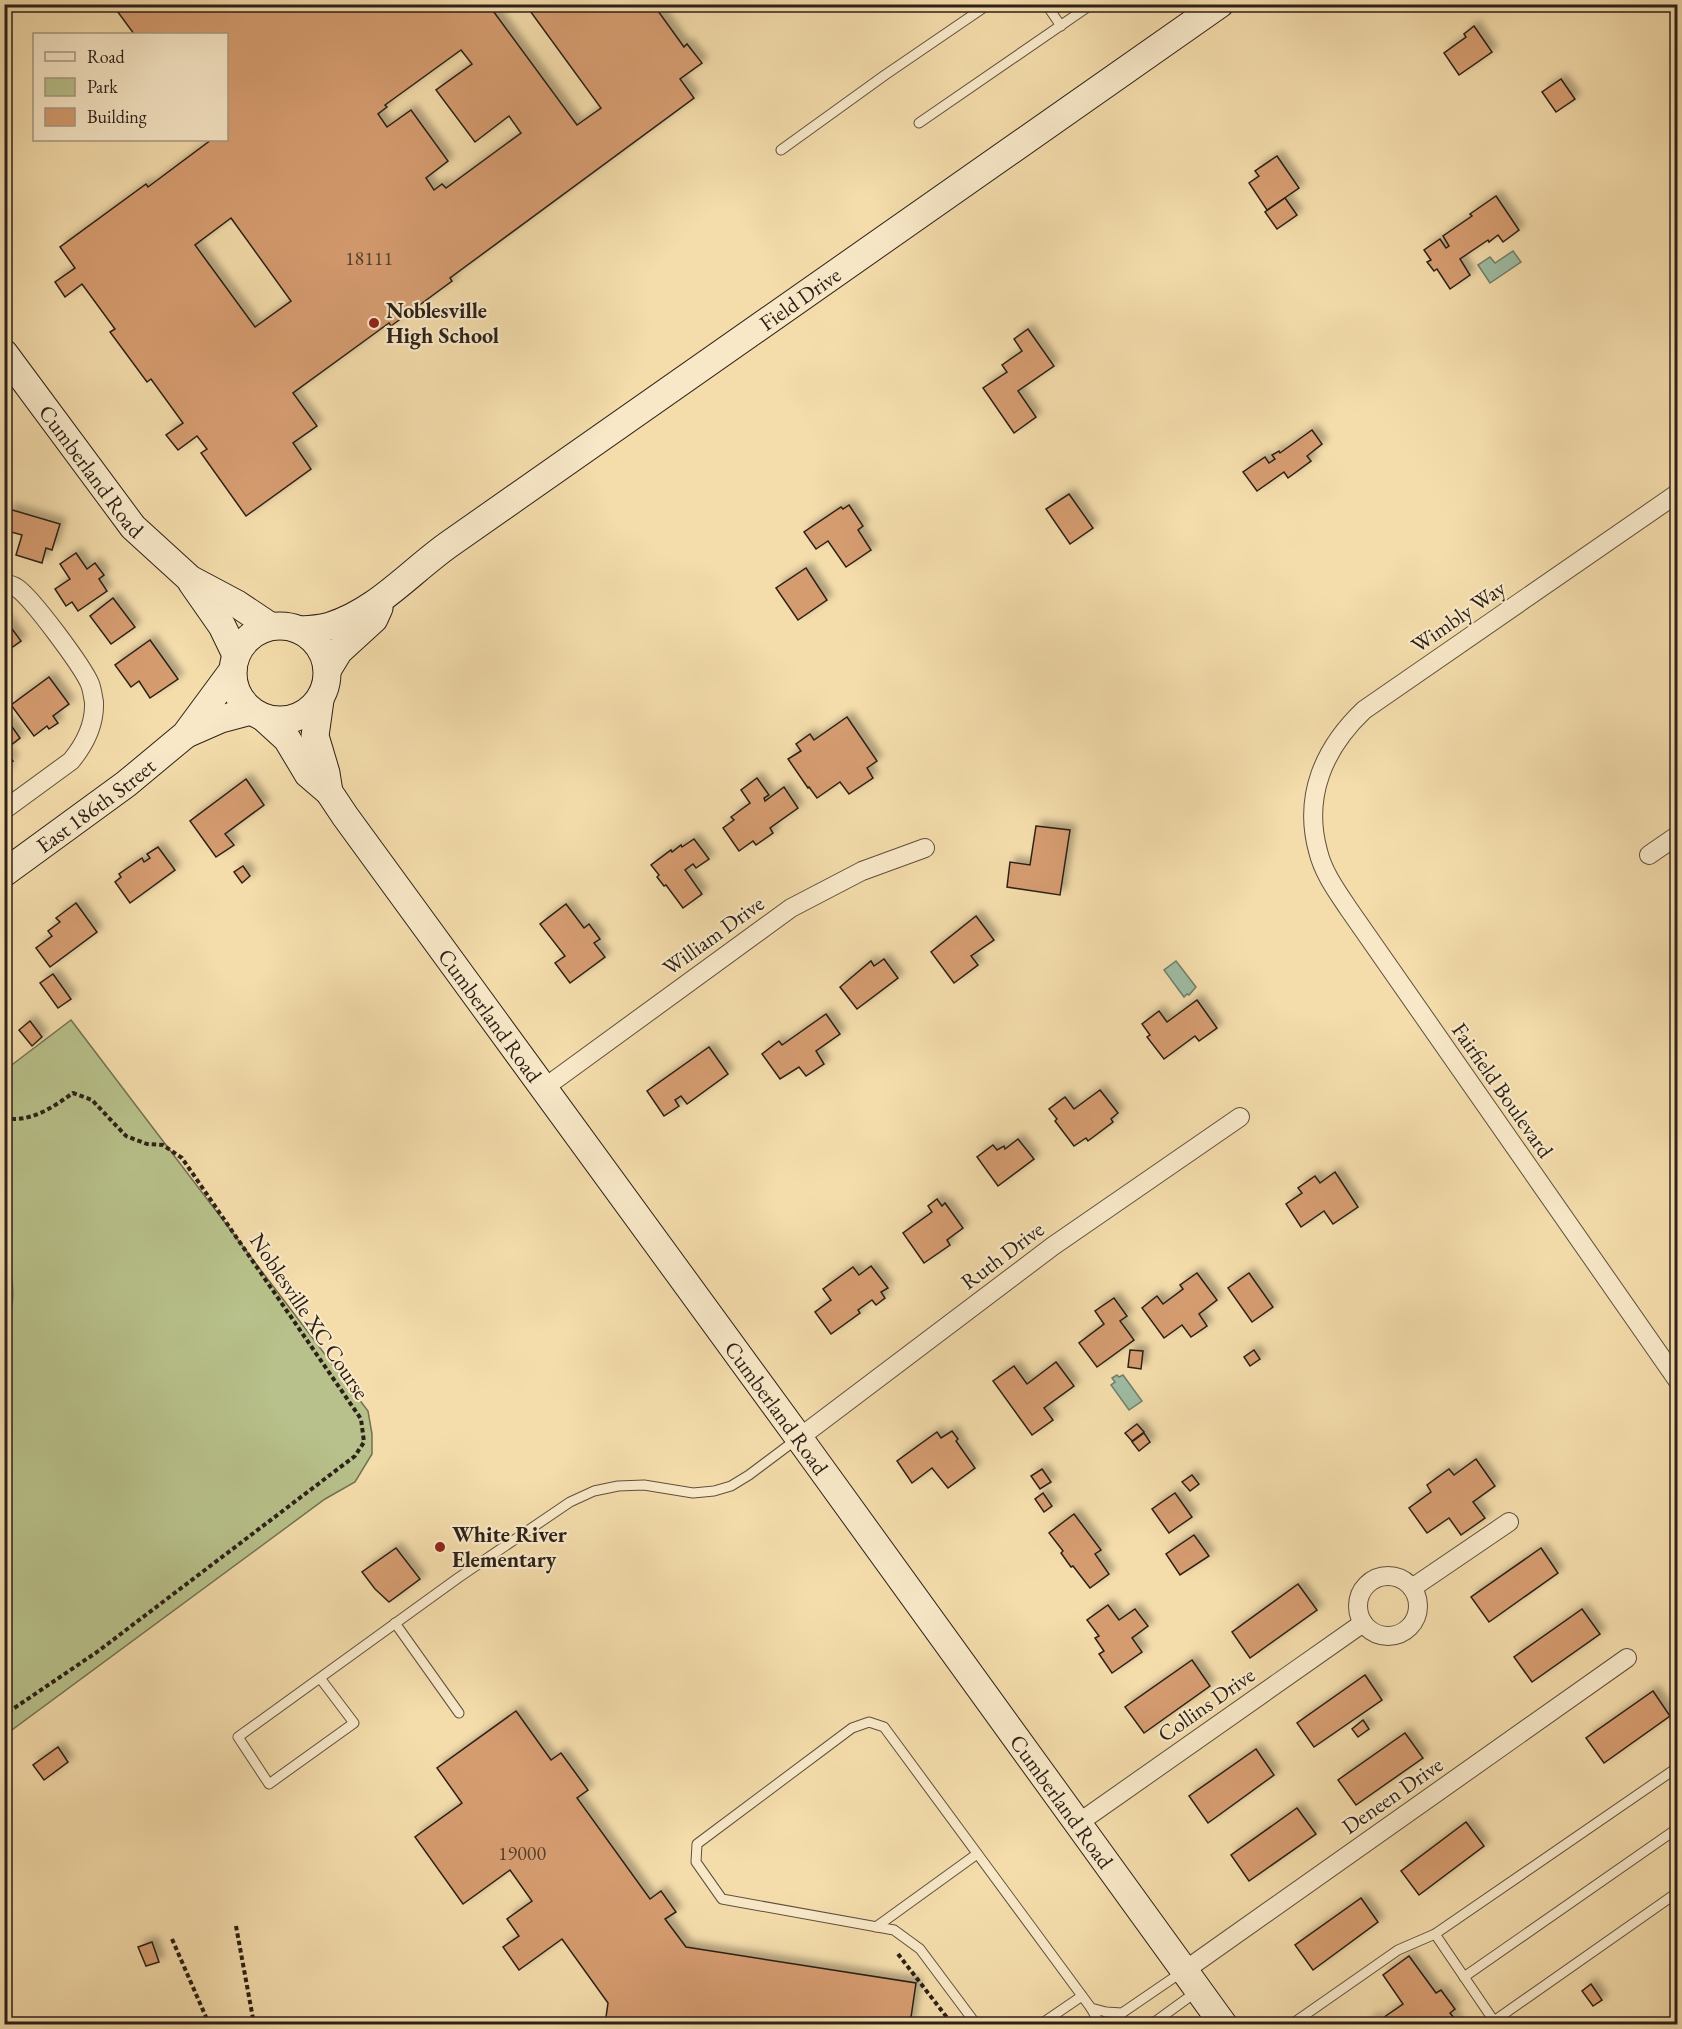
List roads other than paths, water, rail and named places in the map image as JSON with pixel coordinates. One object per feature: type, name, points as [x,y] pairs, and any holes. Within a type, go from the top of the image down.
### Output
[{"type":"street","name":"Field Drive","points":[[383,598],[448,545],[1220,4]]},
{"type":"street","name":"Cumberland Road","points":[[4,353],[133,527],[190,579],[222,626],[234,663]]},
{"type":"street","name":"Wimbly Way","points":[[1314,815],[1317,789],[1327,758],[1336,741],[1364,711],[1677,493]]},
{"type":"street","name":"Cumberland Road","points":[[190,579],[237,604],[270,626]]},
{"type":"street","points":[[4,583],[17,588],[40,612],[90,685],[94,702],[93,720],[88,736],[79,752],[4,810]]},
{"type":"street","points":[[302,630],[315,640],[324,653],[328,669],[327,685],[320,700],[309,711],[295,719],[280,721],[258,714],[240,700],[234,686],[234,663],[244,642],[256,632],[270,626],[286,626],[302,630],[327,627],[352,617],[383,598]]},
{"type":"street","points":[[328,669],[339,651],[374,620],[383,598]]},
{"type":"street","name":"East 186th Street","points":[[185,735],[234,663]]},
{"type":"street","name":"Cumberland Road","points":[[320,700],[315,736],[329,792]]},
{"type":"street","name":"Cumberland Road","points":[[258,714],[287,739],[308,774],[329,792],[1223,2025]]},
{"type":"street","name":"East 186th Street","points":[[4,873],[126,784],[185,735],[221,719],[258,714]]},
{"type":"street","name":"Fairfield Boulevard","points":[[1314,815],[1318,851],[1322,864],[1348,908],[1677,1381]]},
{"type":"street","points":[[1649,855],[1677,835]]},
{"type":"street","name":"William Drive","points":[[544,1088],[791,908],[862,871],[925,848]]},
{"type":"street","name":"Ruth Drive","points":[[799,1438],[1053,1246],[1240,1117]]},
{"type":"street","points":[[1412,1588],[1509,1522]]},
{"type":"street","points":[[1379,1577],[1397,1577],[1412,1588],[1418,1606],[1412,1624],[1405,1630],[1397,1635],[1378,1634],[1363,1623],[1358,1605],[1364,1588],[1371,1581],[1379,1577]]},
{"type":"street","name":"Collins Drive","points":[[1077,1824],[1363,1623]]},
{"type":"street","name":"Deneen Drive","points":[[1191,1980],[1627,1658]]},
{"type":"lane","points":[[781,150],[989,4]]},
{"type":"lane","points":[[1046,4],[1061,26]]},
{"type":"lane","points":[[919,123],[1092,4]]},
{"type":"lane","points":[[320,1678],[354,1723],[269,1784],[238,1737],[395,1623],[570,1502],[594,1491],[618,1486],[644,1485],[693,1493],[714,1491],[749,1475],[799,1438]]},
{"type":"lane","points":[[395,1623],[459,1713]]},
{"type":"lane","points":[[976,2025],[920,1949],[894,1930],[722,1899],[696,1862],[697,1844],[852,1728],[869,1722],[884,1727],[1091,2008],[1100,2025]]},
{"type":"lane","points":[[1292,2025],[1398,1950],[1435,1934],[1677,1767]]},
{"type":"lane","points":[[1464,1977],[1677,1828]]},
{"type":"lane","points":[[876,1927],[977,1854]]},
{"type":"lane","points":[[1435,1934],[1494,2020],[1677,1892]]},
{"type":"lane","points":[[1091,2008],[1122,2013],[1191,1980]]},
{"type":"lane","points":[[1152,2025],[1191,1980]]},
{"type":"lane","points":[[1041,2025],[1082,1996]]},
{"type":"place","name":"Noblesville High School","points":[[374,323]]},
{"type":"place","name":"White River Elementary","points":[[440,1547]]}]
